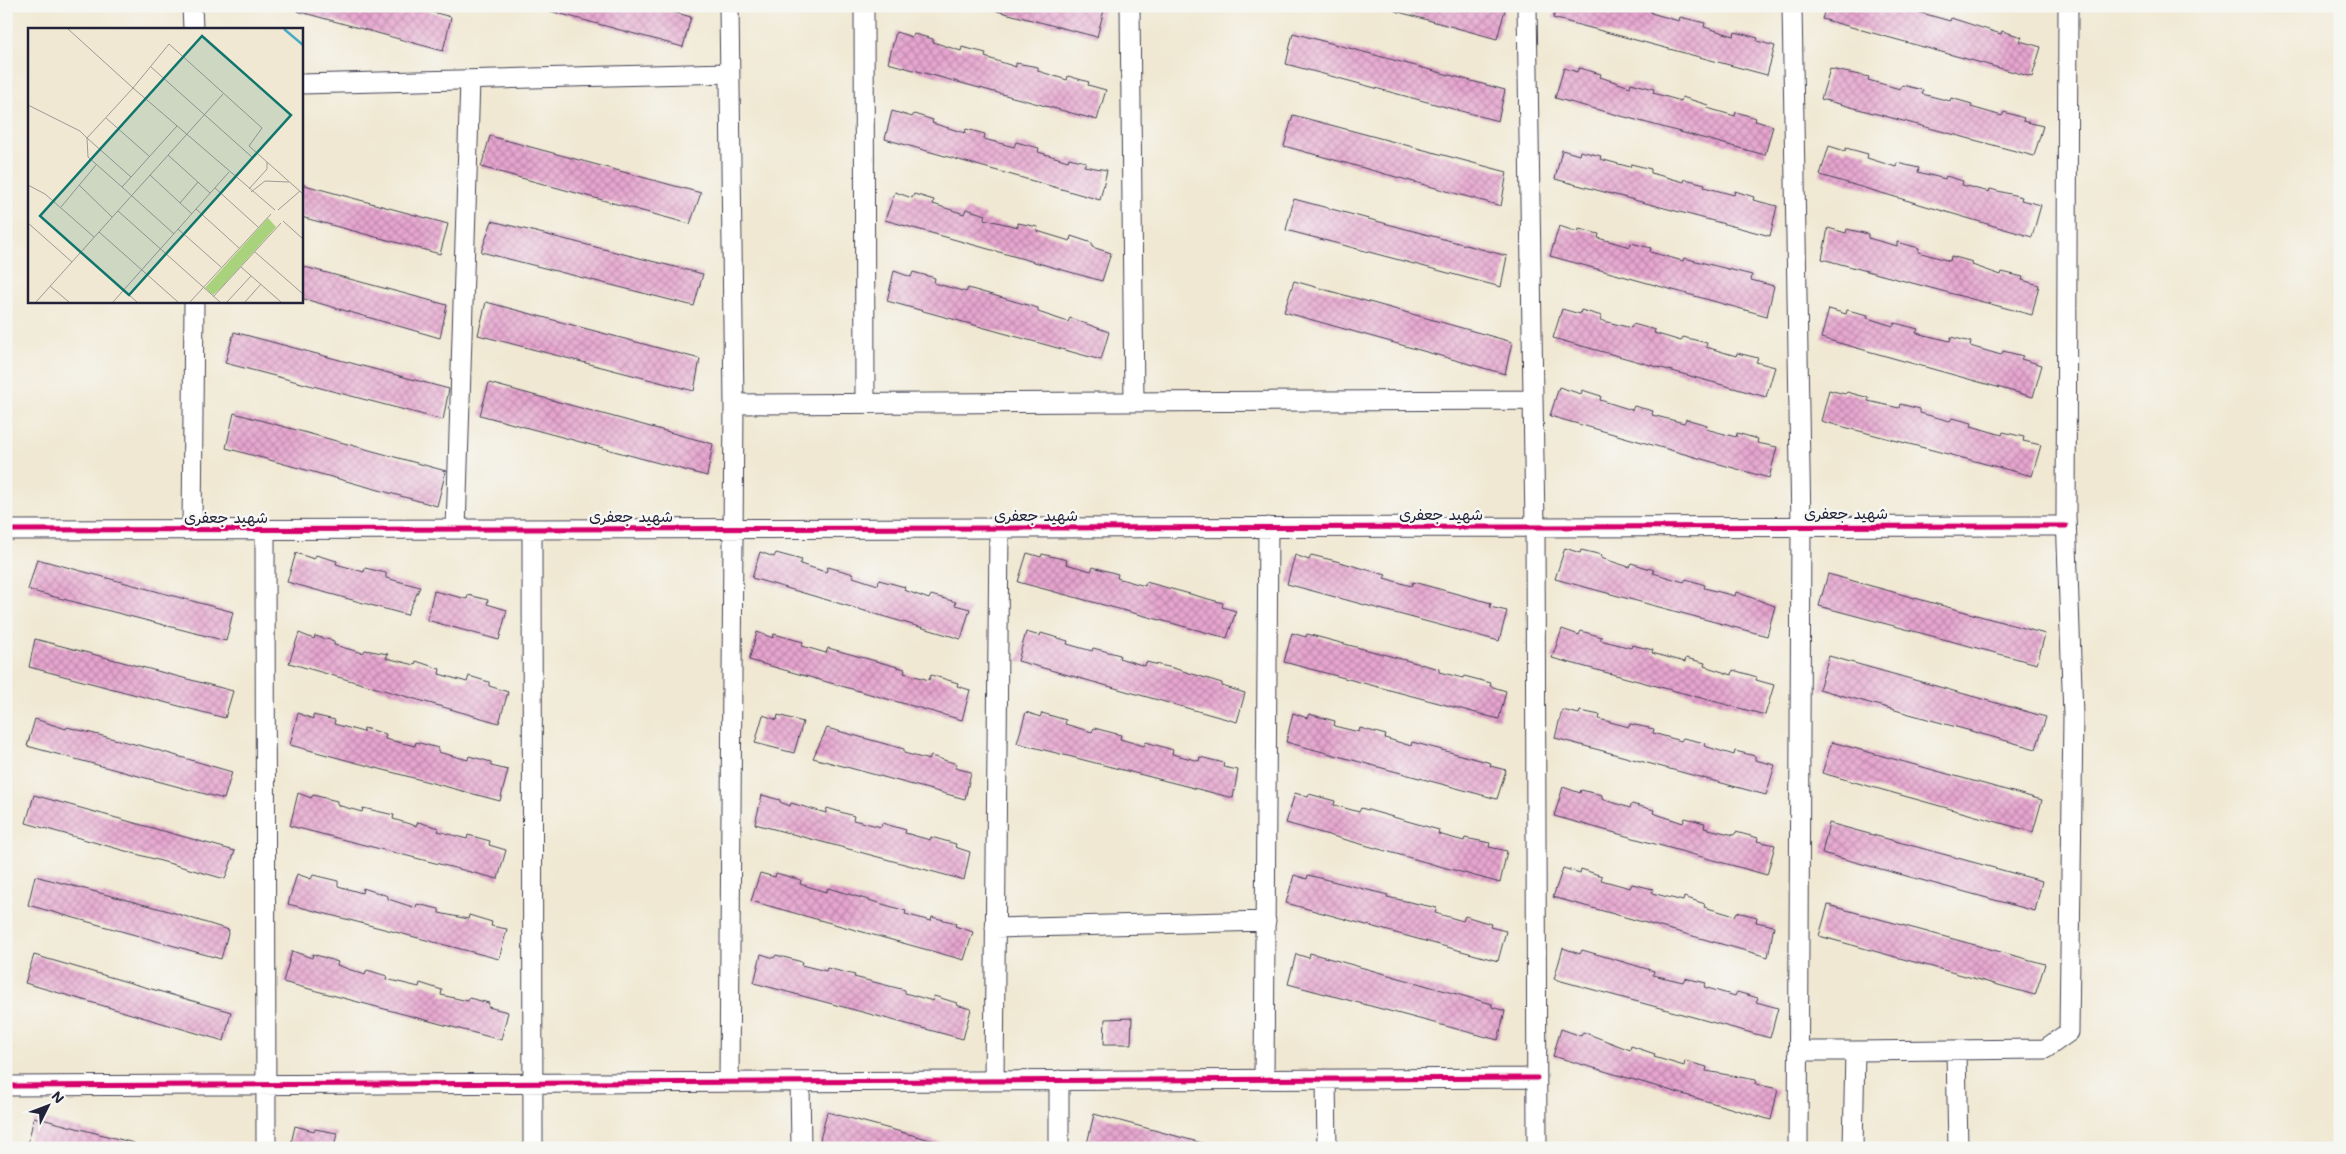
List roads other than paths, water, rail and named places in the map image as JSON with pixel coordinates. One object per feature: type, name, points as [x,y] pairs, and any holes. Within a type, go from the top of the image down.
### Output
[{"type":"street","points":[[192,6],[193,28]]},
{"type":"street","points":[[729,1082],[734,404],[729,73],[730,6]]},
{"type":"street","points":[[864,6],[865,403]]},
{"type":"street","points":[[1130,6],[1134,402]]},
{"type":"street","points":[[1527,6],[1535,526],[1537,1148]]},
{"type":"street","points":[[1792,6],[1800,526],[1798,1148]]},
{"type":"street","points":[[1798,1052],[2045,1049],[2069,1032],[2073,716],[2066,526],[2068,6]]},
{"type":"street","points":[[302,84],[729,73]]},
{"type":"street","points":[[456,529],[470,80]]},
{"type":"street","points":[[192,529],[194,302]]},
{"type":"street","points":[[734,404],[1533,400]]},
{"type":"street","name":"شهید جعفری","points":[[6,530],[2066,526]]},
{"type":"street","points":[[1264,1079],[1268,527]]},
{"type":"street","points":[[994,1081],[999,528]]},
{"type":"street","points":[[265,529],[266,1148]]},
{"type":"street","points":[[532,529],[533,1148]]},
{"type":"street","points":[[995,928],[1266,921]]},
{"type":"street","points":[[1854,1148],[1855,1051]]},
{"type":"street","points":[[1956,1051],[1958,1148]]},
{"type":"street","points":[[6,1086],[1537,1078]]},
{"type":"street","points":[[1326,1079],[1327,1148]]},
{"type":"street","points":[[1059,1080],[1059,1148]]},
{"type":"street","points":[[800,1082],[801,1148]]}]
